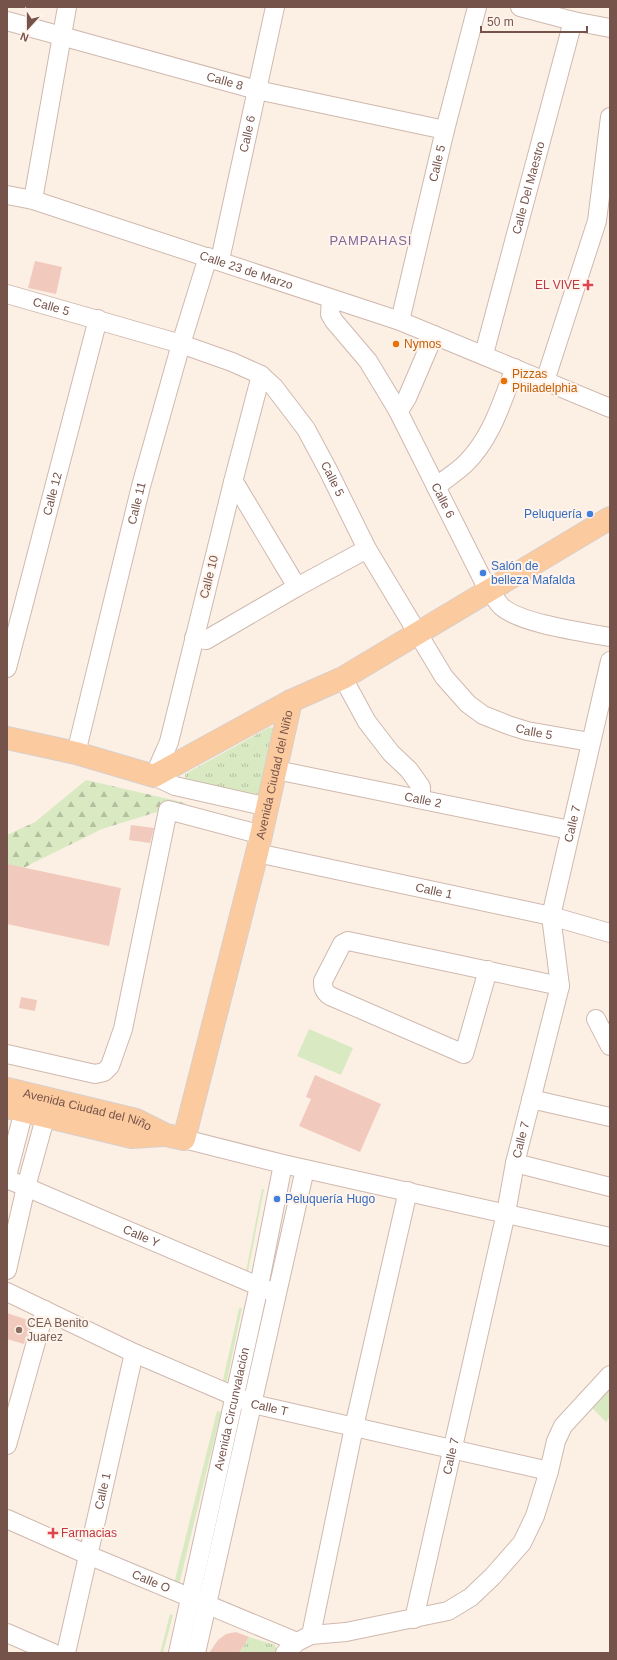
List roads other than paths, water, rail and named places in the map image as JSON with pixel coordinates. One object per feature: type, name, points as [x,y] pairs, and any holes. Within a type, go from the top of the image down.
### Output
[{"type":"main road","name":"Avenida Ciudad del Niño","points":[[7,1089],[19,1104],[48,1108],[132,1137],[175,1137],[260,844],[291,701],[343,678],[610,518]]},
{"type":"main road","points":[[7,738],[76,753],[154,776],[291,701]]},
{"type":"street","points":[[33,200],[67,7]]},
{"type":"street","name":"Calle 6","points":[[214,259],[257,90],[275,7]]},
{"type":"street","name":"Calle 5","points":[[400,321],[445,130],[478,7]]},
{"type":"street","points":[[520,7],[573,21],[610,28]]},
{"type":"street","name":"Calle Del Maestro","points":[[484,354],[573,21]]},
{"type":"street","name":"Calle 8","points":[[7,22],[257,90],[445,130]]},
{"type":"street","points":[[545,381],[606,223],[610,117]]},
{"type":"street","name":"Calle 23 de Marzo","points":[[7,195],[33,200],[400,321],[484,354],[610,408]]},
{"type":"street","name":"Calle 11","points":[[76,753],[141,486],[181,344],[214,259]]},
{"type":"street","name":"Calle 5","points":[[8,296],[98,319],[181,344],[232,362],[261,375],[274,387],[306,429],[367,549],[417,634],[444,676],[468,704],[483,715],[527,731],[590,742]]},
{"type":"street","name":"Calle 6","points":[[331,299],[330,314],[334,321],[368,361],[397,410],[488,590],[502,607],[515,615],[529,620],[610,637]]},
{"type":"street","name":"Calle 12","points":[[7,668],[98,319]]},
{"type":"street","points":[[397,410],[407,398],[434,335]]},
{"type":"street","points":[[436,487],[465,464],[491,430],[515,368]]},
{"type":"street","name":"Calle 10","points":[[154,776],[169,742],[261,375]]},
{"type":"street","points":[[233,482],[297,587]]},
{"type":"street","points":[[194,638],[206,640],[297,587],[367,549]]},
{"type":"street","name":"Calle 7","points":[[414,1619],[451,1449],[506,1213],[515,1163],[560,986],[551,916],[590,742],[610,661]]},
{"type":"street","points":[[343,678],[367,722],[391,753],[409,770],[421,787],[421,799]]},
{"type":"street","name":"Calle 2","points":[[276,770],[570,830]]},
{"type":"street","points":[[154,776],[175,786],[268,807]]},
{"type":"street","name":"Calle 1","points":[[7,1054],[95,1074],[104,1072],[110,1066],[122,1029],[168,810],[260,844],[551,916],[610,933]]},
{"type":"street","points":[[488,970],[464,1054],[330,996],[324,989],[323,981],[342,944],[348,941],[488,970],[560,986]]},
{"type":"street","points":[[596,1018],[610,1046]]},
{"type":"street","points":[[531,1099],[610,1117]]},
{"type":"street","points":[[7,1176],[19,1104]]},
{"type":"street","points":[[7,1270],[26,1187],[48,1108]]},
{"type":"street","points":[[175,1137],[283,1164],[610,1237]]},
{"type":"street","points":[[515,1163],[610,1187]]},
{"type":"street","name":"Avenida Circunvalación","points":[[178,1653],[259,1286],[283,1164]]},
{"type":"street","name":"Avenida Circunvalación","points":[[196,1653],[253,1404],[276,1294],[306,1169]]},
{"type":"street","name":"Calle Y","points":[[7,1179],[276,1294]]},
{"type":"street","points":[[408,1191],[354,1427],[298,1643],[448,1611],[471,1597],[510,1558],[522,1543],[535,1516],[549,1471],[556,1441],[563,1426],[610,1375]]},
{"type":"street","name":"Calle T","points":[[7,1292],[134,1353],[253,1404],[549,1471]]},
{"type":"street","points":[[7,1445],[45,1310]]},
{"type":"street","name":"Calle 1","points":[[66,1653],[134,1353]]},
{"type":"street","name":"Calle O","points":[[7,1519],[88,1555],[298,1643]]},
{"type":"street","points":[[7,1633],[53,1653]]},
{"type":"place","name":"EL VIVE","points":[[588,285]]},
{"type":"place","name":"Nymos","points":[[396,344]]},
{"type":"place","name":"Pizzas Philadelphia","points":[[504,381]]},
{"type":"place","name":"Peluquería","points":[[590,514]]},
{"type":"place","name":"Salón de belleza Mafalda","points":[[483,573]]},
{"type":"place","name":"Peluquería Hugo","points":[[277,1199]]},
{"type":"place","name":"CEA Benito Juarez","points":[[19,1330]]},
{"type":"place","name":"Farmacias","points":[[53,1533]]},
{"type":"district","name":"PAMPAHASI","points":[[371,240]]}]
